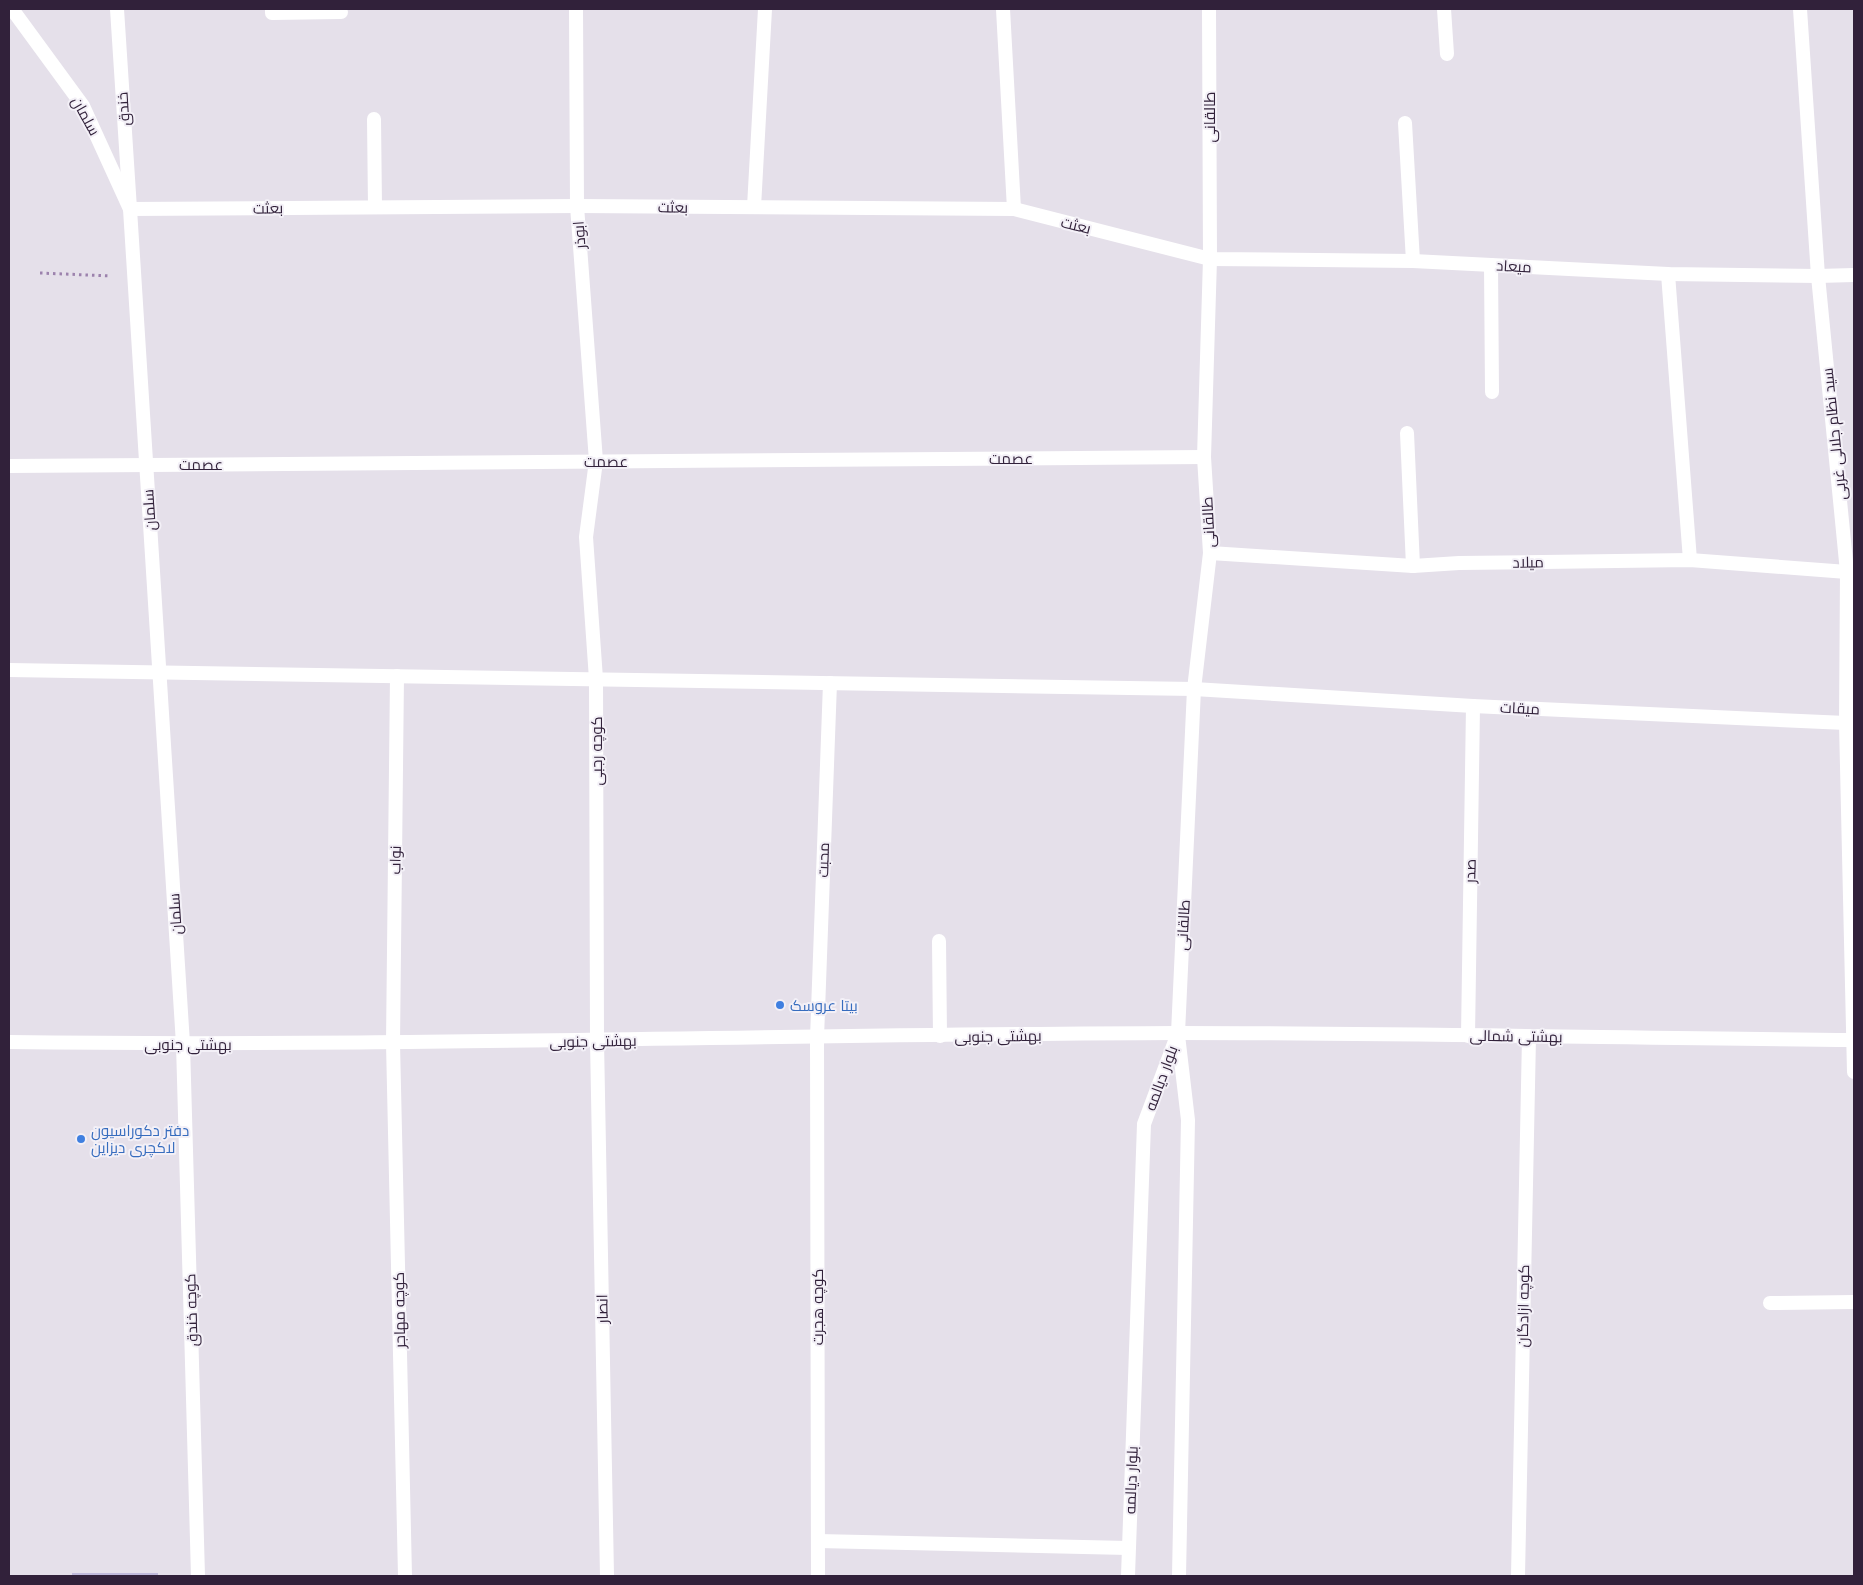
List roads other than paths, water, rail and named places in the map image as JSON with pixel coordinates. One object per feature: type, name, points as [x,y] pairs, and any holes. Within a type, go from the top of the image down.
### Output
[{"type":"street","name":"سلمان","points":[[12,9],[83,106],[130,210],[183,1044]]},
{"type":"street","name":"خندق","points":[[117,9],[130,210]]},
{"type":"street","points":[[272,9],[272,13],[341,12]]},
{"type":"street","name":"ابوذر","points":[[576,9],[577,206],[596,461]]},
{"type":"street","points":[[754,207],[765,9]]},
{"type":"street","points":[[1003,9],[1014,209]]},
{"type":"street","name":"طالقانی","points":[[1178,1033],[1194,689],[1210,553],[1204,456],[1210,259],[1209,9]]},
{"type":"street","points":[[1444,9],[1447,54]]},
{"type":"street","name":"سید نظام جلالی غربی","points":[[1800,9],[1818,276],[1847,572],[1846,723],[1854,1072]]},
{"type":"street","points":[[374,119],[375,207]]},
{"type":"street","points":[[1405,123],[1412,261]]},
{"type":"street","name":"بعثت","points":[[130,210],[577,206],[1014,209],[1210,259]]},
{"type":"street","name":"میعاد","points":[[1210,259],[1412,261],[1668,274],[1818,276],[1854,274]]},
{"type":"street","points":[[1491,265],[1492,392]]},
{"type":"street","points":[[1668,274],[1690,560]]},
{"type":"street","points":[[1407,433],[1413,566]]},
{"type":"street","name":"عصمت","points":[[9,466],[1204,456]]},
{"type":"street","name":"کوچه رجبی","points":[[596,461],[586,537],[596,679],[597,1042]]},
{"type":"street","name":"میلاد","points":[[1210,553],[1413,566],[1468,563],[1690,560],[1847,572]]},
{"type":"street","name":"میقات","points":[[9,670],[1194,689],[1473,706],[1846,723]]},
{"type":"street","name":"نواب","points":[[393,1043],[397,676]]},
{"type":"street","name":"محبت","points":[[817,1038],[830,683]]},
{"type":"street","name":"صدر","points":[[1468,1036],[1473,706]]},
{"type":"street","points":[[939,941],[940,1036]]},
{"type":"street","name":"بهشتی جنوبی","points":[[9,1042],[183,1044],[597,1042],[1178,1033]]},
{"type":"street","name":"بهشتی شمالی","points":[[1178,1033],[1854,1040]]},
{"type":"street","name":"بلوار دیالمه","points":[[1128,1576],[1144,1124],[1178,1033]]},
{"type":"street","name":"بلوار دیالمه","points":[[1178,1033],[1188,1120],[1179,1576]]},
{"type":"street","name":"کوچه ازادگان","points":[[1518,1576],[1529,1036]]},
{"type":"street","name":"کوچه هجرت","points":[[817,1038],[818,1576]]},
{"type":"street","name":"انصار","points":[[597,1042],[607,1576]]},
{"type":"street","name":"کوچه مهاجر","points":[[393,1043],[405,1576]]},
{"type":"street","name":"کوچه خندق","points":[[183,1044],[198,1576]]},
{"type":"street","points":[[1770,1303],[1854,1302]]},
{"type":"street","points":[[818,1541],[1128,1548]]},
{"type":"place","name":"بیتا عروسک","points":[[780,1005]]},
{"type":"place","name":"دفتر دکوراسیون لاکچری دیزاین","points":[[81,1139]]}]
